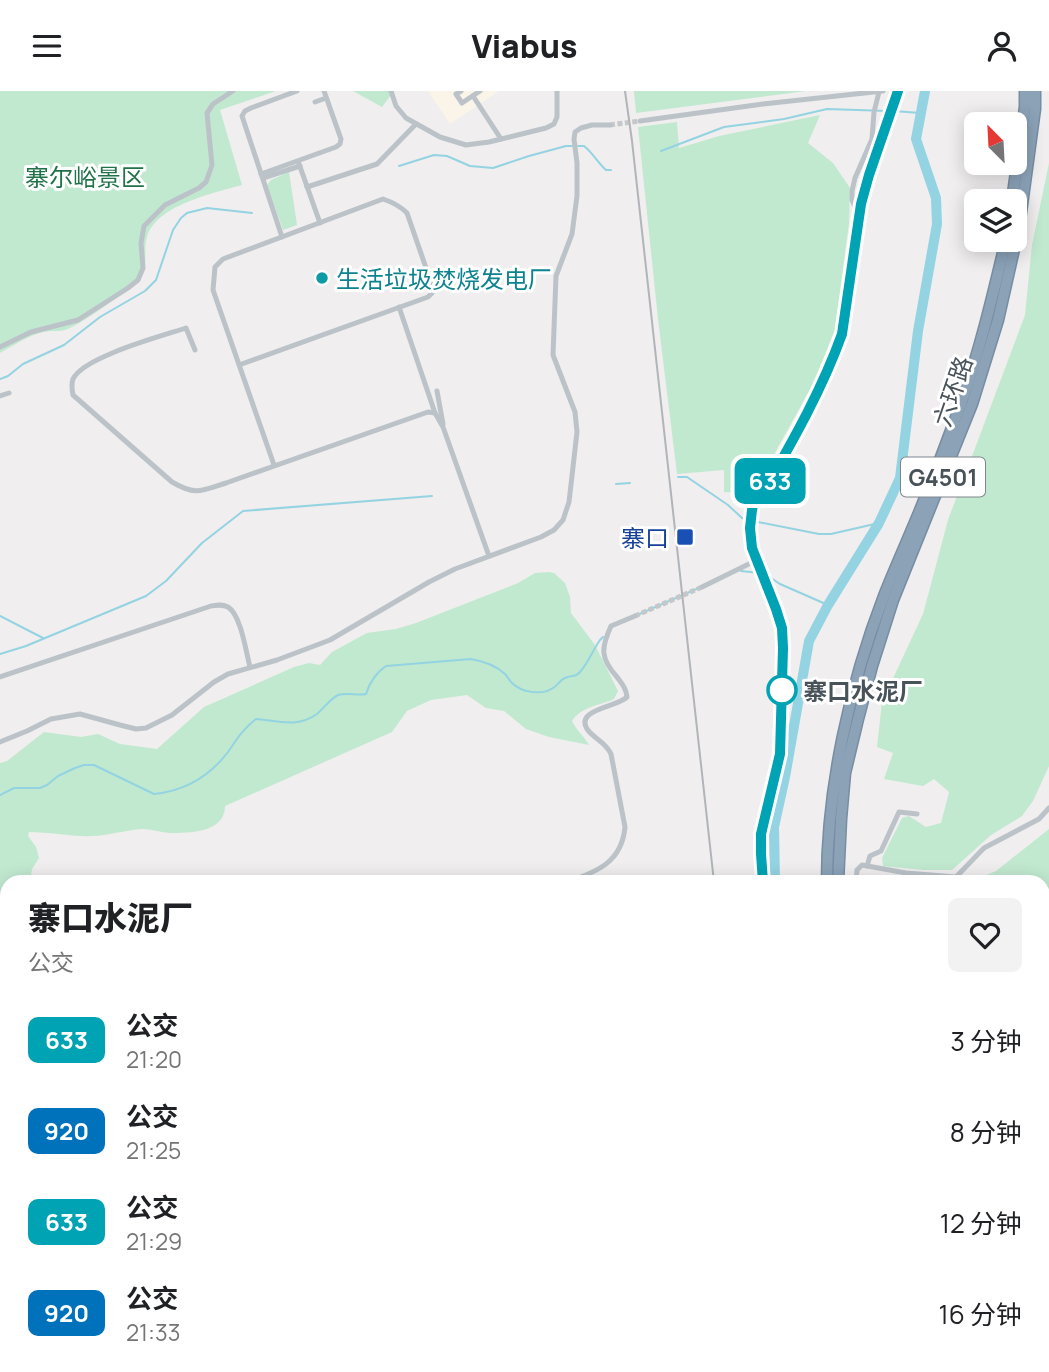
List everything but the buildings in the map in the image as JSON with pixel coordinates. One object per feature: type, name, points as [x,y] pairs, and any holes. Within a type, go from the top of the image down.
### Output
[{"type":"highway","points":[[1014,189],[1025,91]]},
{"type":"highway","name":"六环路","points":[[833,859],[845,773],[872,666],[893,600],[972,404],[998,320],[1019,227],[1035,109],[1035,91]]},
{"type":"highway","name":"六环路","points":[[833,859],[836,773],[862,664],[883,598],[962,401],[988,319],[1003,252]]},
{"type":"highway","name":"G4501","points":[[829,875],[833,859]]},
{"type":"highway","name":"G4501","points":[[833,859],[836,875]]},
{"type":"main road","points":[[762,875],[761,834],[780,754],[783,648],[779,619],[752,548],[752,510],[754,501],[763,493],[799,429],[836,353],[846,312],[859,217],[869,175],[898,91]]},
{"type":"street","points":[[0,347],[31,332],[78,320],[138,280],[143,268],[141,243],[144,226],[165,205],[200,188],[206,182],[212,165],[207,113],[213,104],[233,91]]},
{"type":"street","points":[[282,237],[242,116],[251,108],[297,91]]},
{"type":"street","points":[[262,176],[340,144],[341,139],[324,91]]},
{"type":"street","points":[[391,91],[399,111],[416,124],[440,137],[466,145],[477,145],[554,124],[557,117],[557,91]]},
{"type":"street","points":[[461,91],[456,94],[462,103],[480,91]]},
{"type":"street","points":[[640,121],[881,91],[874,112],[873,139],[852,191],[852,200],[859,217]]},
{"type":"street","points":[[473,96],[502,139]]},
{"type":"street","points":[[315,102],[326,98]]},
{"type":"street","points":[[307,187],[377,164],[416,124]]},
{"type":"street","points":[[0,741],[51,719],[80,714],[120,726],[146,728],[172,715],[228,674],[277,660],[330,640],[429,582],[554,530],[563,520],[569,502],[577,420],[553,355],[556,276],[572,234],[577,196],[574,139],[575,132],[581,128],[610,125]]},
{"type":"street","points":[[299,163],[320,223]]},
{"type":"street","points":[[239,365],[428,297],[433,288],[407,213],[383,199],[223,259],[215,267],[213,290],[239,365],[274,465]]},
{"type":"street","points":[[399,307],[435,414],[443,427]]},
{"type":"street","points":[[195,350],[186,328],[105,356],[80,371],[72,384],[73,395],[172,482],[190,491],[200,491],[428,412],[435,414]]},
{"type":"street","points":[[437,391],[443,427],[489,556]]},
{"type":"street","points":[[0,396],[9,393]]},
{"type":"street","points":[[702,587],[757,560]]},
{"type":"street","points":[[0,677],[221,604],[236,614],[250,667]]},
{"type":"street","points":[[588,875],[614,857],[621,848],[625,827],[611,754],[605,744],[587,728],[585,722],[591,713],[623,702],[627,697],[624,687],[605,660],[603,650],[611,626],[635,616]]},
{"type":"street","points":[[958,875],[984,848],[1039,819],[1049,808]]},
{"type":"street","points":[[867,866],[870,856],[881,851],[899,812],[917,814]]},
{"type":"street","points":[[857,875],[862,865],[931,875]]},
{"type":"shaded area","points":[[428,91],[499,91],[450,124]]},
{"type":"green space","name":"寨尔峪景区","points":[[0,91],[276,91],[220,110],[242,185],[187,202],[162,216],[147,237],[145,267],[141,277],[101,309],[72,327],[37,334],[0,353]]},
{"type":"green space","points":[[353,91],[394,91],[382,107]]},
{"type":"green space","points":[[634,91],[806,91],[636,113]]},
{"type":"green space","points":[[820,115],[808,143],[833,163],[850,188],[849,223],[835,330],[812,386],[752,494],[724,492],[724,470],[677,474],[638,127],[677,122],[679,148],[719,136]]},
{"type":"green space","points":[[1049,163],[1049,766],[1033,801],[1022,816],[991,835],[952,870],[883,866],[882,858],[902,818],[909,816],[926,827],[941,823],[949,792],[934,779],[923,786],[884,779],[893,753],[877,747],[882,702],[923,614],[948,520],[1025,315],[1032,245]]},
{"type":"green space","points":[[289,172],[297,225],[283,230],[267,185],[271,180]]},
{"type":"green space","points":[[535,573],[554,573],[565,583],[570,597],[571,613],[595,645],[618,691],[614,699],[586,709],[572,721],[589,745],[526,729],[504,711],[486,708],[467,695],[431,700],[407,711],[392,732],[225,806],[219,822],[204,830],[169,833],[142,829],[86,836],[29,832],[28,836],[36,847],[39,858],[31,875],[0,875],[0,763],[7,761],[44,732],[81,737],[98,734],[120,744],[157,749],[204,707],[294,667],[309,663],[320,665],[332,652],[367,633],[416,623],[518,583]]},
{"type":"green space","points":[[1049,829],[1049,875],[987,875],[996,871]]},
{"type":"waterway","points":[[775,875],[774,827],[809,641],[879,523],[900,478],[918,331],[937,224],[936,198],[916,139],[925,91]]},
{"type":"waterway","points":[[661,151],[724,127],[784,119],[827,109],[888,111]]},
{"type":"waterway","points":[[894,111],[920,113]]},
{"type":"waterway","points":[[399,166],[434,155],[447,156],[470,166],[493,168],[572,146]]},
{"type":"waterway","points":[[578,146],[584,146],[606,170],[611,170]]},
{"type":"waterway","points":[[0,379],[23,364],[64,345],[100,317],[145,291],[156,280],[173,230],[187,213],[207,208],[252,213]]},
{"type":"waterway","points":[[678,477],[687,477],[747,519]]},
{"type":"waterway","points":[[616,484],[630,483]]},
{"type":"waterway","points":[[0,654],[26,646],[146,596],[166,581],[202,543],[243,511],[432,496]]},
{"type":"waterway","points":[[753,521],[819,534],[831,534],[879,523]]},
{"type":"waterway","points":[[741,571],[760,573]]},
{"type":"waterway","points":[[768,576],[828,605]]},
{"type":"waterway","points":[[635,616],[701,587]]},
{"type":"waterway","points":[[0,616],[43,638]]},
{"type":"waterway","points":[[0,795],[14,788],[40,788],[58,776],[84,765],[94,765],[154,794],[176,790],[213,769],[256,719],[288,723],[303,721],[317,714],[338,695],[366,694],[374,678],[386,666],[471,659],[497,668],[521,689],[543,692],[565,678],[578,674],[603,637]]},
{"type":"tunnel","points":[[610,125],[640,121]]},
{"type":"tunnel","points":[[635,616],[702,587]]},
{"type":"railway","points":[[625,91],[713,875]]},
{"type":"bus line","name":"633","points":[[762,875],[761,834],[780,754],[783,648],[782,628],[752,548],[752,510],[754,501],[763,493],[799,429],[836,353],[842,334],[861,204],[898,91]]},
{"type":"place","name":"生活垃圾焚烧发电厂","points":[[322,278]]},
{"type":"place","name":"寨口","points":[[685,537]]},
{"type":"place","name":"寨口水泥厂","points":[[782,690]]}]
